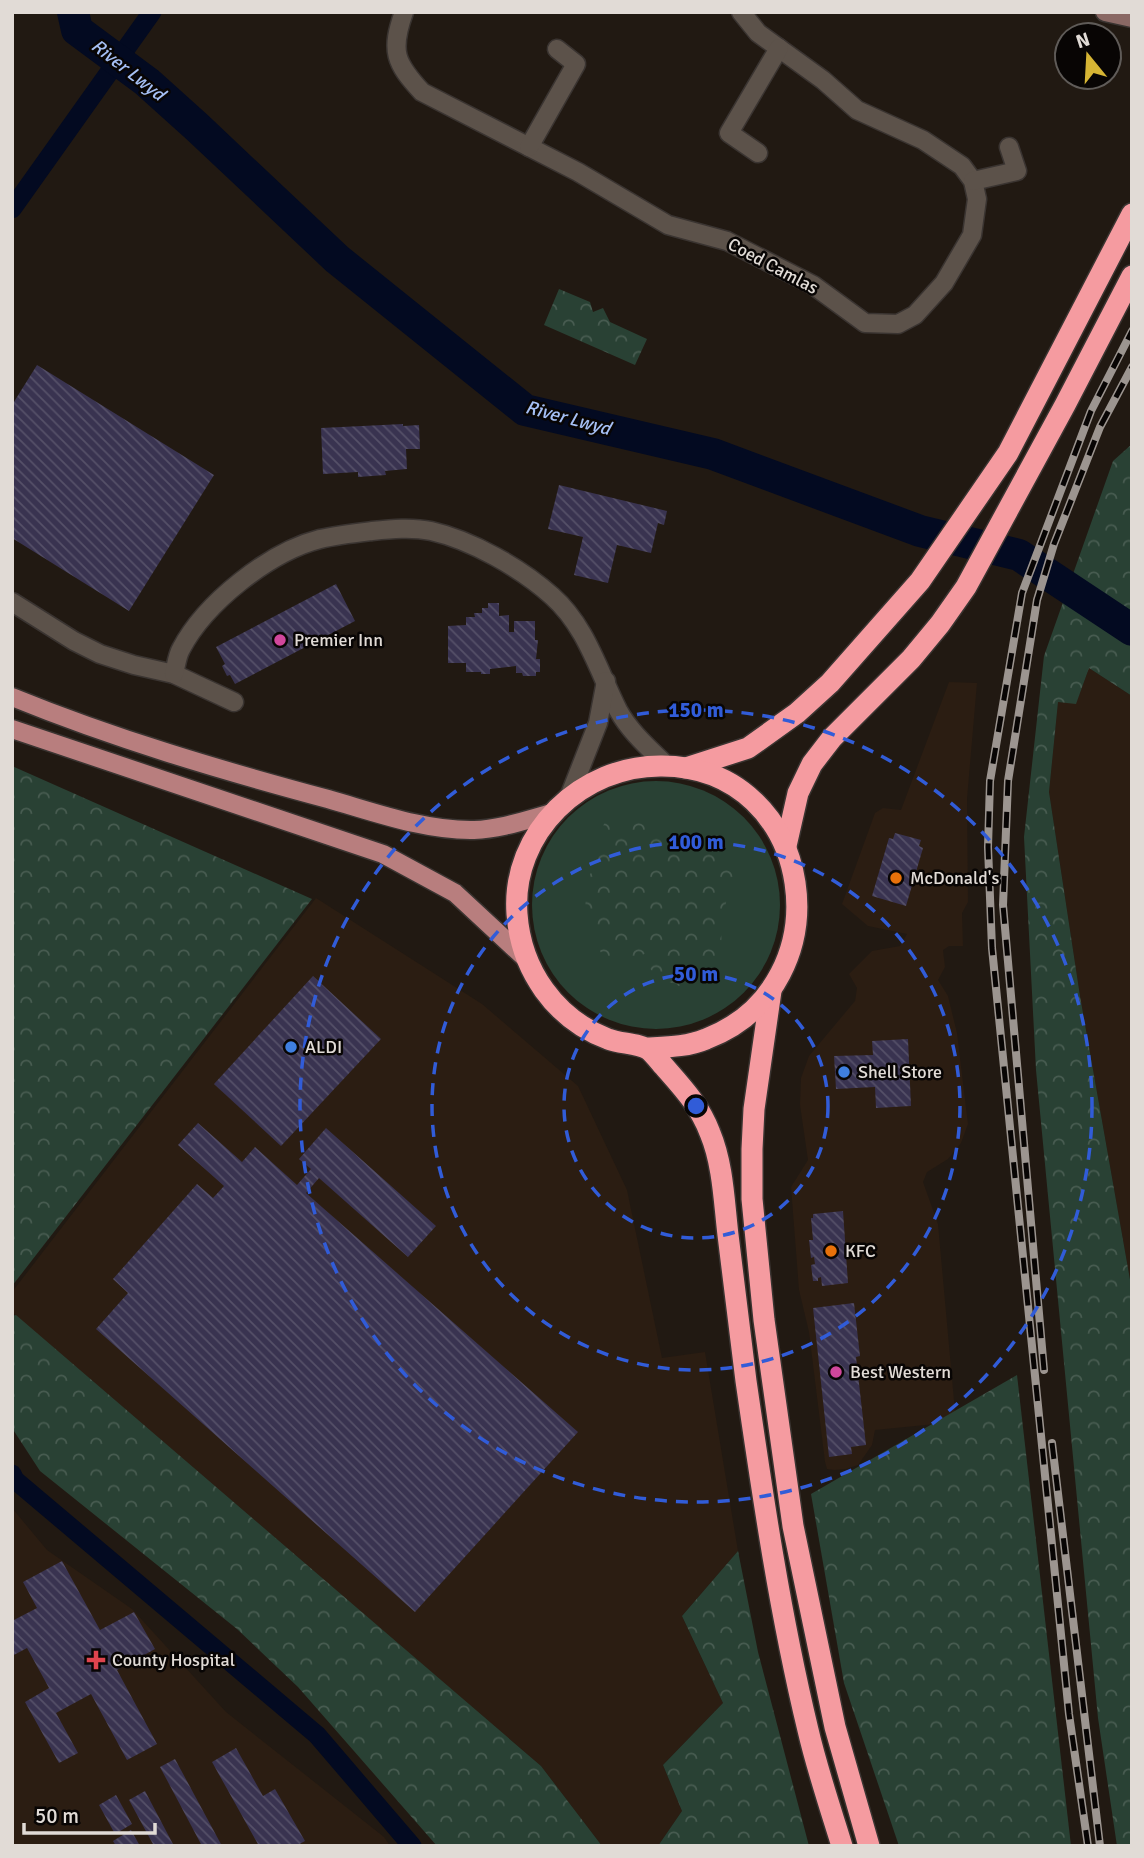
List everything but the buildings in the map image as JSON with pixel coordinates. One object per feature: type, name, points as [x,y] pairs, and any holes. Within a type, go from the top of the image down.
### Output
[{"type":"highway","points":[[676,767],[748,748],[797,713],[830,683],[920,581],[975,504],[1021,429],[1132,214]]},
{"type":"highway","points":[[786,846],[798,793],[812,764],[832,738],[911,659],[966,587],[1132,276]]},
{"type":"highway","points":[[771,992],[752,1013],[720,1033],[703,1041],[675,1047],[647,1048],[625,1045],[584,1028],[566,1014],[542,989],[526,959],[517,921],[518,882],[525,857],[552,813],[591,782],[615,772],[641,766],[676,767],[722,780],[753,801],[777,830],[786,846],[796,880],[797,920],[788,954],[771,992],[756,1095],[752,1199],[764,1320],[793,1526],[835,1727],[869,1846]]},
{"type":"highway","points":[[647,1048],[685,1088],[701,1111],[713,1140],[721,1176],[767,1530],[786,1634],[809,1734],[842,1846]]},
{"type":"main road","points":[[12,698],[193,762],[417,822],[472,830],[508,825],[552,813]]},
{"type":"main road","points":[[12,729],[383,854],[455,893],[526,959]]},
{"type":"street","name":"Coed Camlas","points":[[404,12],[396,33],[396,51],[403,72],[422,92],[579,172],[668,225],[727,241],[813,285],[865,324],[898,324],[915,315],[944,283],[972,235],[977,199],[973,181]]},
{"type":"street","points":[[741,12],[758,33],[823,80],[857,110],[923,140],[962,166],[973,181],[1017,171],[1010,147]]},
{"type":"street","points":[[1105,12],[1132,18]]},
{"type":"street","points":[[758,153],[729,133],[779,48]]},
{"type":"street","points":[[529,147],[576,64],[557,49]]},
{"type":"street","points":[[174,674],[180,650],[235,584],[288,551],[318,539],[406,529],[430,531],[490,554],[528,576],[554,597],[591,647],[619,711],[634,734],[676,767]]},
{"type":"street","points":[[12,602],[100,654],[174,674],[234,702]]},
{"type":"street","points":[[569,797],[598,723],[606,681]]},
{"type":"shaded area","points":[[1089,668],[1132,696],[1132,1291],[1080,996],[1049,792],[1058,702],[1076,703]]},
{"type":"shaded area","points":[[949,682],[977,683],[967,799],[968,902],[962,913],[963,946],[949,946],[943,950],[945,967],[938,980],[948,996],[957,1033],[968,1124],[961,1143],[948,1159],[927,1172],[923,1182],[938,1224],[956,1422],[875,1430],[872,1445],[858,1465],[846,1469],[827,1469],[809,1332],[799,1290],[791,1187],[808,1160],[800,1105],[801,1078],[809,1056],[855,1001],[857,988],[849,974],[872,951],[900,946],[907,934],[868,926],[842,904],[875,813],[883,808],[901,810]]},
{"type":"shaded area","points":[[316,898],[482,1004],[578,1086],[627,1190],[662,1358],[705,1352],[738,1551],[682,1616],[723,1703],[663,1765],[682,1811],[658,1846],[602,1846],[541,1766],[12,1312],[12,1292]]},
{"type":"shaded area","name":"County Hospital","points":[[12,1508],[47,1550],[132,1609],[226,1712],[384,1837],[390,1846],[12,1846]]},
{"type":"green space","points":[[559,289],[590,302],[593,312],[603,308],[610,322],[647,339],[635,365],[544,325]]},
{"type":"green space","points":[[1132,444],[1132,696],[1089,668],[1076,704],[1058,702],[1049,792],[1080,996],[1132,1291],[1132,1846],[1117,1846],[1098,1718],[1036,1070],[1024,837],[1044,656],[1113,461]]},
{"type":"green space","points":[[12,766],[312,899],[12,1286]]},
{"type":"green space","points":[[656,781],[680,783],[703,790],[744,817],[771,858],[778,881],[778,929],[771,952],[744,993],[703,1020],[680,1027],[656,1029],[632,1027],[609,1020],[568,993],[541,952],[534,929],[532,905],[534,881],[541,858],[568,817],[609,790],[632,783]]},
{"type":"green space","points":[[621,816],[653,827],[710,839],[727,849],[734,866],[733,885],[727,898],[721,927],[722,957],[716,969],[694,983],[679,986],[660,978],[647,966],[646,953],[625,960],[602,955],[586,922],[585,885],[596,862],[594,847],[606,821]]},
{"type":"green space","points":[[16,1315],[541,1766],[602,1846],[437,1846],[298,1687],[237,1629],[40,1471],[12,1428],[12,1316]]},
{"type":"green space","points":[[1017,1375],[1071,1846],[899,1846],[844,1683],[811,1494]]},
{"type":"green space","points":[[738,1551],[758,1652],[809,1846],[658,1846],[682,1811],[663,1765],[723,1703],[682,1616]]},
{"type":"waterway","name":"River Lwyd","points":[[73,12],[77,30],[147,82],[337,259],[525,410],[713,454],[920,531],[1019,555],[1132,630]]},
{"type":"waterway","points":[[12,209],[152,12]]},
{"type":"waterway","points":[[12,1474],[15,1480],[317,1735],[412,1846]]},
{"type":"railway","points":[[1088,1846],[1069,1714],[992,948],[988,847],[990,781],[1022,593],[1091,411],[1132,331]]},
{"type":"railway","points":[[1044,1370],[1003,905],[1008,781],[1037,600],[1054,544],[1100,427],[1132,367]]},
{"type":"railway","points":[[1052,1443],[1100,1846]]},
{"type":"place","name":"Premier Inn","points":[[280,640]]},
{"type":"place","name":"McDonald's","points":[[896,878]]},
{"type":"place","name":"ALDI","points":[[291,1047]]},
{"type":"place","name":"Shell Store","points":[[844,1072]]},
{"type":"place","name":"KFC","points":[[831,1251]]},
{"type":"place","name":"Best Western","points":[[836,1372]]},
{"type":"place","name":"County Hospital","points":[[96,1660]]}]
